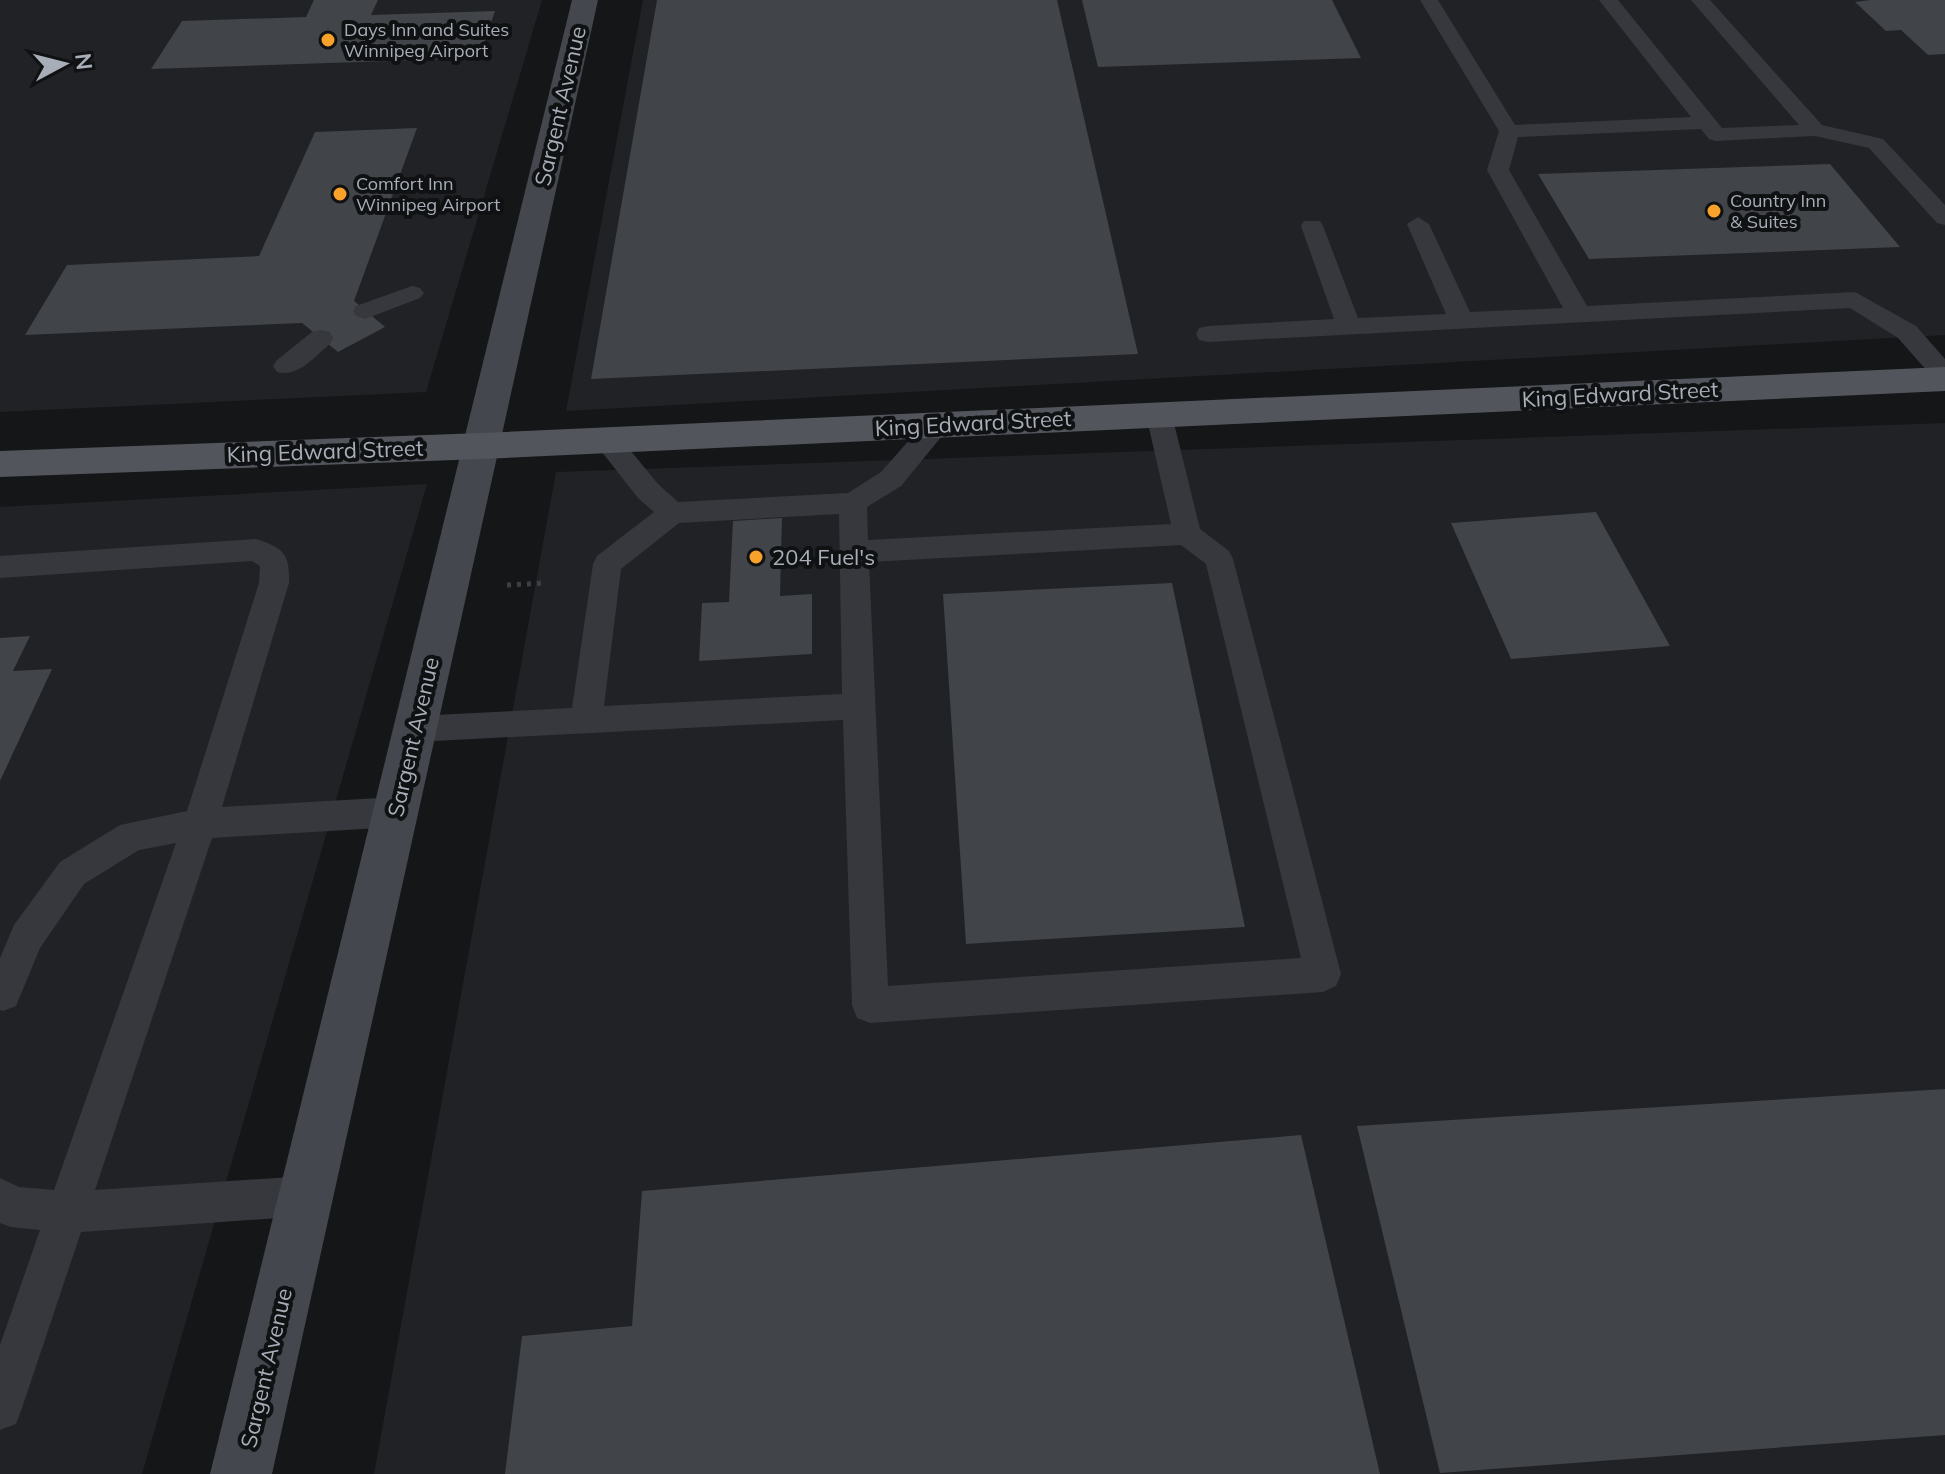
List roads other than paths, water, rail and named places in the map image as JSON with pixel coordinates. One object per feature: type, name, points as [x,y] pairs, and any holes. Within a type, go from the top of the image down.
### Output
[{"type":"main road","name":"King Edward Street","points":[[0,464],[481,446],[1945,377]]},
{"type":"street","name":"Sargent Avenue","points":[[241,1474],[585,0]]},
{"type":"lane","points":[[1429,0],[1509,131],[1498,170],[1579,314]]},
{"type":"lane","points":[[1608,0],[1716,135],[1815,130],[1876,143],[1945,218]]},
{"type":"lane","points":[[1700,0],[1815,130]]},
{"type":"lane","points":[[1509,131],[1707,123]]},
{"type":"lane","points":[[1418,224],[1461,320]]},
{"type":"lane","points":[[1312,226],[1349,326]]},
{"type":"lane","points":[[365,311],[412,293]]},
{"type":"lane","points":[[1208,334],[1855,300],[1907,332],[1945,377]]},
{"type":"lane","points":[[286,366],[321,338]]},
{"type":"lane","points":[[853,503],[870,1005],[1323,974],[1219,559],[1187,534],[1159,415]]},
{"type":"lane","points":[[586,721],[607,564],[672,513],[853,503],[891,479],[937,425]]},
{"type":"lane","points":[[607,440],[648,491],[672,513]]},
{"type":"lane","points":[[854,552],[1187,534]]},
{"type":"lane","points":[[0,567],[256,550],[275,561],[274,583],[200,824],[0,1408]]},
{"type":"lane","points":[[415,729],[858,706]]},
{"type":"lane","points":[[3,993],[27,937],[72,873],[132,836],[200,824],[396,812]]},
{"type":"lane","points":[[0,1198],[11,1207],[68,1212],[306,1196]]},
{"type":"place","name":"Days Inn and Suites Winnipeg Airport","points":[[328,40]]},
{"type":"place","name":"Comfort Inn Winnipeg Airport","points":[[340,194]]},
{"type":"place","name":"Country Inn & Suites","points":[[1714,211]]},
{"type":"place","name":"204 Fuel's","points":[[756,557]]}]
